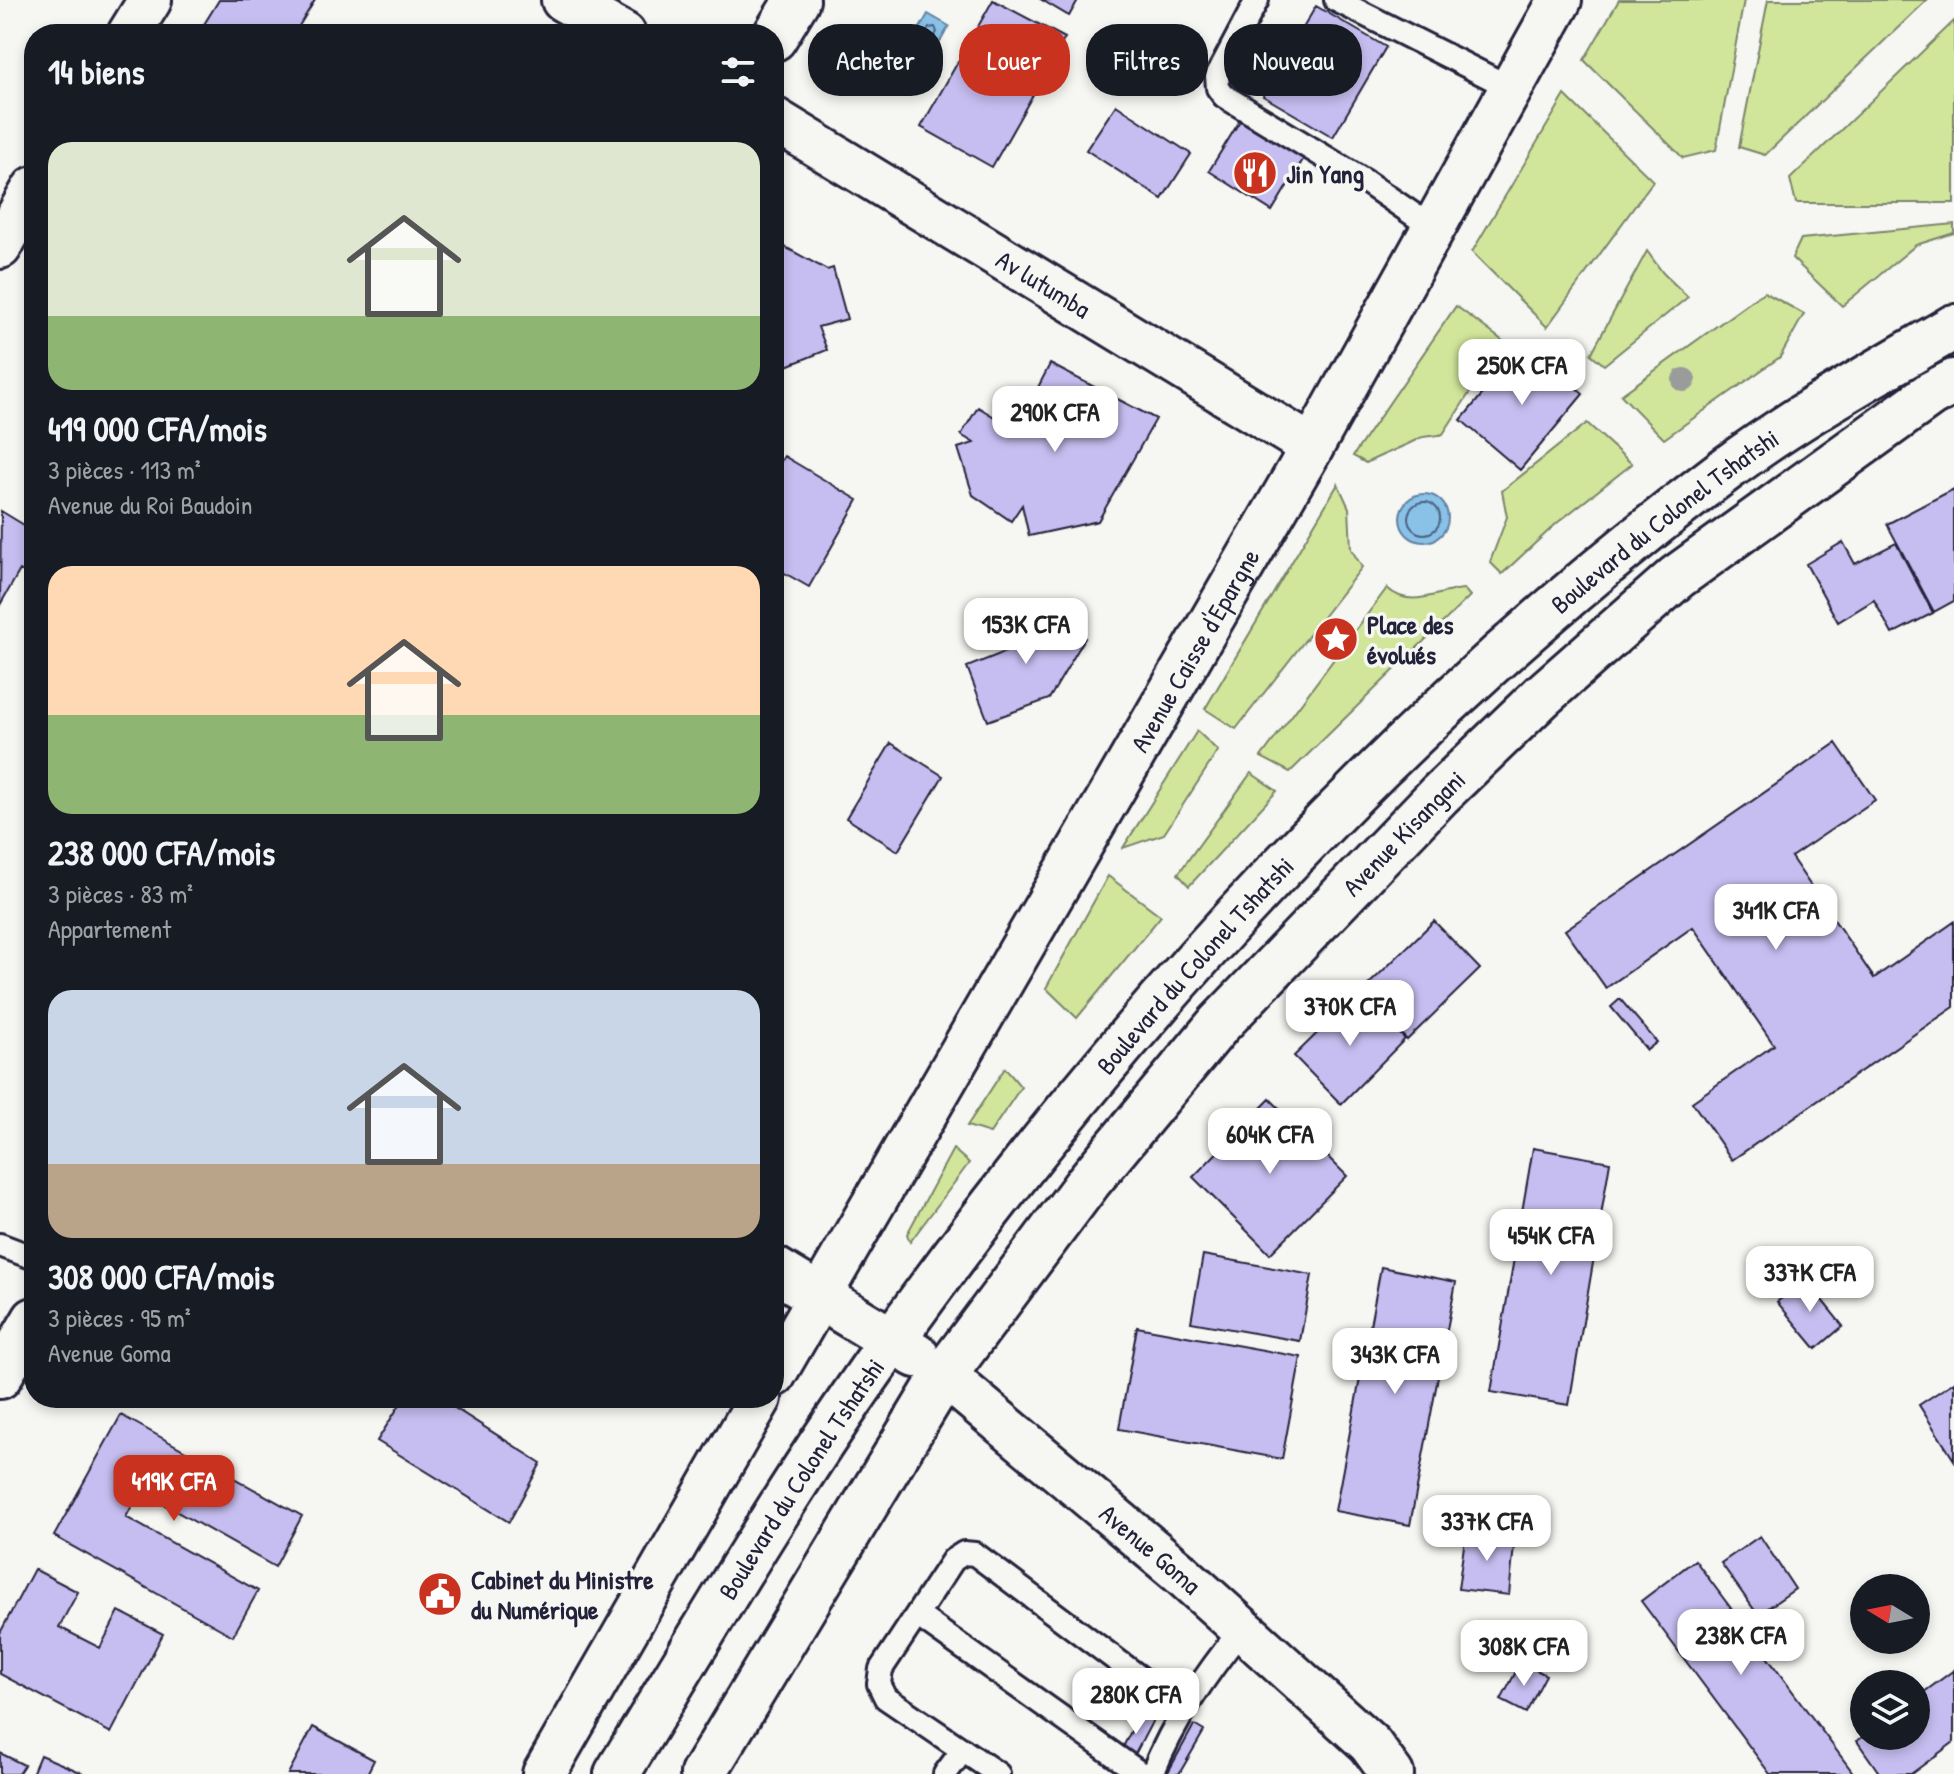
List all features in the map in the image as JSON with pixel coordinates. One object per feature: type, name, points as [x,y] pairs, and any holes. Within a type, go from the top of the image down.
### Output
[{"type":"street","points":[[135,24],[150,0]]},
{"type":"street","points":[[563,0],[606,24]]},
{"type":"street","points":[[782,24],[797,0]]},
{"type":"street","name":"Avenue Caisse d'Epargne","points":[[784,1357],[1312,447],[1560,0]]},
{"type":"street","name":"Av lutumba","points":[[784,125],[1312,447]]},
{"type":"street","points":[[0,247],[24,208]]},
{"type":"street","name":"Boulevard du Colonel Tshatshi","points":[[617,1774],[737,1576],[893,1339],[1005,1188],[1139,1021],[1436,713],[1556,605],[1728,468],[1954,327]]},
{"type":"street","name":"Avenue Kisangani","points":[[944,1375],[1089,1181],[1219,1024],[1439,795],[1542,696],[1677,577],[1931,394],[1954,382]]},
{"type":"street","name":"Avenue Goma","points":[[784,1275],[893,1339],[944,1375],[1242,1629],[1370,1744],[1392,1774]]},
{"type":"street","points":[[0,1377],[24,1336]]},
{"type":"street","points":[[703,1774],[944,1375]]},
{"type":"street","points":[[544,1774],[754,1408]]},
{"type":"lane","points":[[1257,0],[1217,76],[1218,88],[1224,96],[1366,182],[1433,228]]},
{"type":"lane","points":[[1336,0],[1511,88]]},
{"type":"lane","points":[[0,1245],[24,1254]]},
{"type":"lane","points":[[998,1774],[886,1698],[879,1684],[881,1669],[953,1560],[964,1553],[975,1554],[1183,1710]]},
{"type":"lane","points":[[917,1615],[1141,1774]]},
{"type":"lane","points":[[1152,1774],[1198,1683],[1242,1629]]},
{"type":"lane","points":[[945,1774],[963,1750]]},
{"type":"green space","points":[[1619,0],[1744,0],[1716,150],[1683,158],[1584,60]]},
{"type":"green space","points":[[1768,0],[1927,0],[1765,155],[1739,147]]},
{"type":"green space","points":[[1954,21],[1954,203],[1796,203],[1790,179]]},
{"type":"green space","points":[[1565,95],[1653,181],[1547,327],[1472,252]]},
{"type":"green space","points":[[1954,224],[1954,233],[1916,245],[1842,306],[1792,258],[1801,239]]},
{"type":"green space","points":[[1647,251],[1663,273],[1688,297],[1604,365],[1591,354]]},
{"type":"green space","points":[[1764,292],[1804,314],[1780,357],[1664,439],[1621,395]]},
{"type":"green space","points":[[1456,306],[1503,341],[1443,434],[1420,438],[1366,463],[1353,456]]},
{"type":"green space","points":[[1587,423],[1632,464],[1557,523],[1502,574],[1490,562],[1507,517],[1502,491]]},
{"type":"green space","points":[[1338,484],[1349,508],[1351,549],[1362,567],[1236,729],[1205,709]]},
{"type":"green space","points":[[1387,588],[1405,598],[1415,599],[1464,589],[1470,596],[1290,772],[1261,757]]},
{"type":"green space","points":[[1197,731],[1218,751],[1164,834],[1123,848]]},
{"type":"green space","points":[[1251,773],[1277,791],[1189,886],[1178,874]]},
{"type":"green space","points":[[1108,876],[1161,916],[1077,1018],[1046,988]]},
{"type":"green space","points":[[1005,1068],[1021,1087],[990,1133],[967,1126]]},
{"type":"green space","points":[[953,1149],[969,1163],[910,1242],[907,1234]]},
{"type":"water","points":[[928,14],[949,26],[943,36],[943,24],[922,24]]},
{"type":"water","points":[[1424,494],[1433,495],[1441,501],[1447,509],[1447,527],[1441,535],[1433,541],[1424,542],[1415,541],[1407,535],[1401,527],[1400,518],[1401,509],[1407,501],[1415,495]]},
{"type":"building","points":[[219,0],[315,0],[300,24],[204,24]]},
{"type":"building","points":[[993,0],[1038,24],[979,24]]},
{"type":"building","points":[[1042,0],[1078,0],[1069,16]]},
{"type":"building","points":[[1316,6],[1347,24],[1305,24]]},
{"type":"building","points":[[1362,33],[1386,47],[1362,88]]},
{"type":"building","points":[[959,60],[959,96],[1032,96],[992,167],[921,127],[939,96],[943,96],[943,88]]},
{"type":"building","points":[[1263,96],[1357,96],[1333,137]]},
{"type":"building","points":[[1116,105],[1191,154],[1162,199],[1086,150]]},
{"type":"building","points":[[1241,119],[1304,158],[1272,211],[1209,171]]},
{"type":"building","points":[[784,246],[827,270],[833,268],[847,319],[818,327],[827,350],[784,367]]},
{"type":"building","points":[[1524,344],[1583,394],[1520,470],[1461,420]]},
{"type":"building","points":[[1050,364],[1156,419],[1098,521],[1029,536],[1022,505],[1011,521],[973,495],[958,448],[974,443],[961,435],[978,407],[1016,430]]},
{"type":"building","points":[[784,456],[858,500],[809,587],[784,573]]},
{"type":"building","points":[[1954,489],[1954,601],[1934,612],[1887,524]]},
{"type":"building","points":[[1,511],[24,525],[24,572],[20,570],[0,605]]},
{"type":"building","points":[[1843,542],[1855,564],[1896,543],[1933,613],[1892,634],[1874,600],[1838,622],[1806,564]]},
{"type":"building","points":[[1032,606],[1085,638],[1049,699],[988,721],[967,667],[1005,652]]},
{"type":"building","points":[[891,743],[943,776],[898,851],[846,818]]},
{"type":"building","points":[[1836,743],[1875,800],[1791,857],[1874,978],[1954,922],[1954,1007],[1732,1160],[1692,1102],[1774,1045],[1693,927],[1606,988],[1565,930]]},
{"type":"building","points":[[1434,921],[1480,969],[1407,1040],[1361,992]]},
{"type":"building","points":[[1359,992],[1405,1039],[1341,1104],[1294,1056]]},
{"type":"building","points":[[1620,999],[1657,1042],[1647,1050],[1611,1007]]},
{"type":"building","points":[[1270,1099],[1347,1176],[1270,1254],[1193,1177]]},
{"type":"building","points":[[1533,1148],[1610,1162],[1569,1405],[1491,1392]]},
{"type":"building","points":[[1203,1255],[1312,1275],[1300,1341],[1191,1322]]},
{"type":"building","points":[[1381,1267],[1456,1282],[1410,1525],[1335,1511]]},
{"type":"building","points":[[1805,1279],[1843,1326],[1816,1349],[1777,1302]]},
{"type":"building","points":[[1137,1327],[1301,1357],[1282,1459],[1119,1429]]},
{"type":"building","points":[[1954,1382],[1954,1460],[1919,1405]]},
{"type":"building","points":[[398,1408],[455,1408],[541,1463],[509,1522],[377,1441]]},
{"type":"building","points":[[121,1415],[302,1516],[275,1567],[140,1491],[126,1517],[258,1591],[233,1636],[54,1536]]},
{"type":"building","points":[[1466,1531],[1515,1536],[1509,1595],[1458,1589]]},
{"type":"building","points":[[1760,1536],[1795,1589],[1758,1615],[1721,1563]]},
{"type":"building","points":[[1695,1560],[1854,1774],[1770,1774],[1641,1601]]},
{"type":"building","points":[[34,1569],[78,1592],[59,1627],[100,1648],[119,1611],[163,1634],[111,1733],[0,1674],[0,1633]]},
{"type":"building","points":[[1521,1662],[1546,1675],[1526,1713],[1501,1700]]},
{"type":"building","points":[[1954,1670],[1954,1742],[1911,1774],[1880,1774],[1863,1750],[1930,1750],[1930,1688]]},
{"type":"building","points":[[1140,1713],[1153,1720],[1132,1760],[1120,1753]]},
{"type":"building","points":[[1194,1725],[1204,1731],[1179,1774],[1167,1774]]},
{"type":"building","points":[[313,1727],[374,1760],[367,1774],[288,1774]]},
{"type":"building","points":[[0,1753],[24,1765],[18,1774],[0,1774]]},
{"type":"building","points":[[40,1755],[85,1774],[32,1774]]},
{"type":"place","name":"Jin Yang","points":[[1255,173]]},
{"type":"place","name":"Place des évolués","points":[[1336,639]]},
{"type":"place","name":"Cabinet du Ministre du Numérique","points":[[440,1594]]}]
